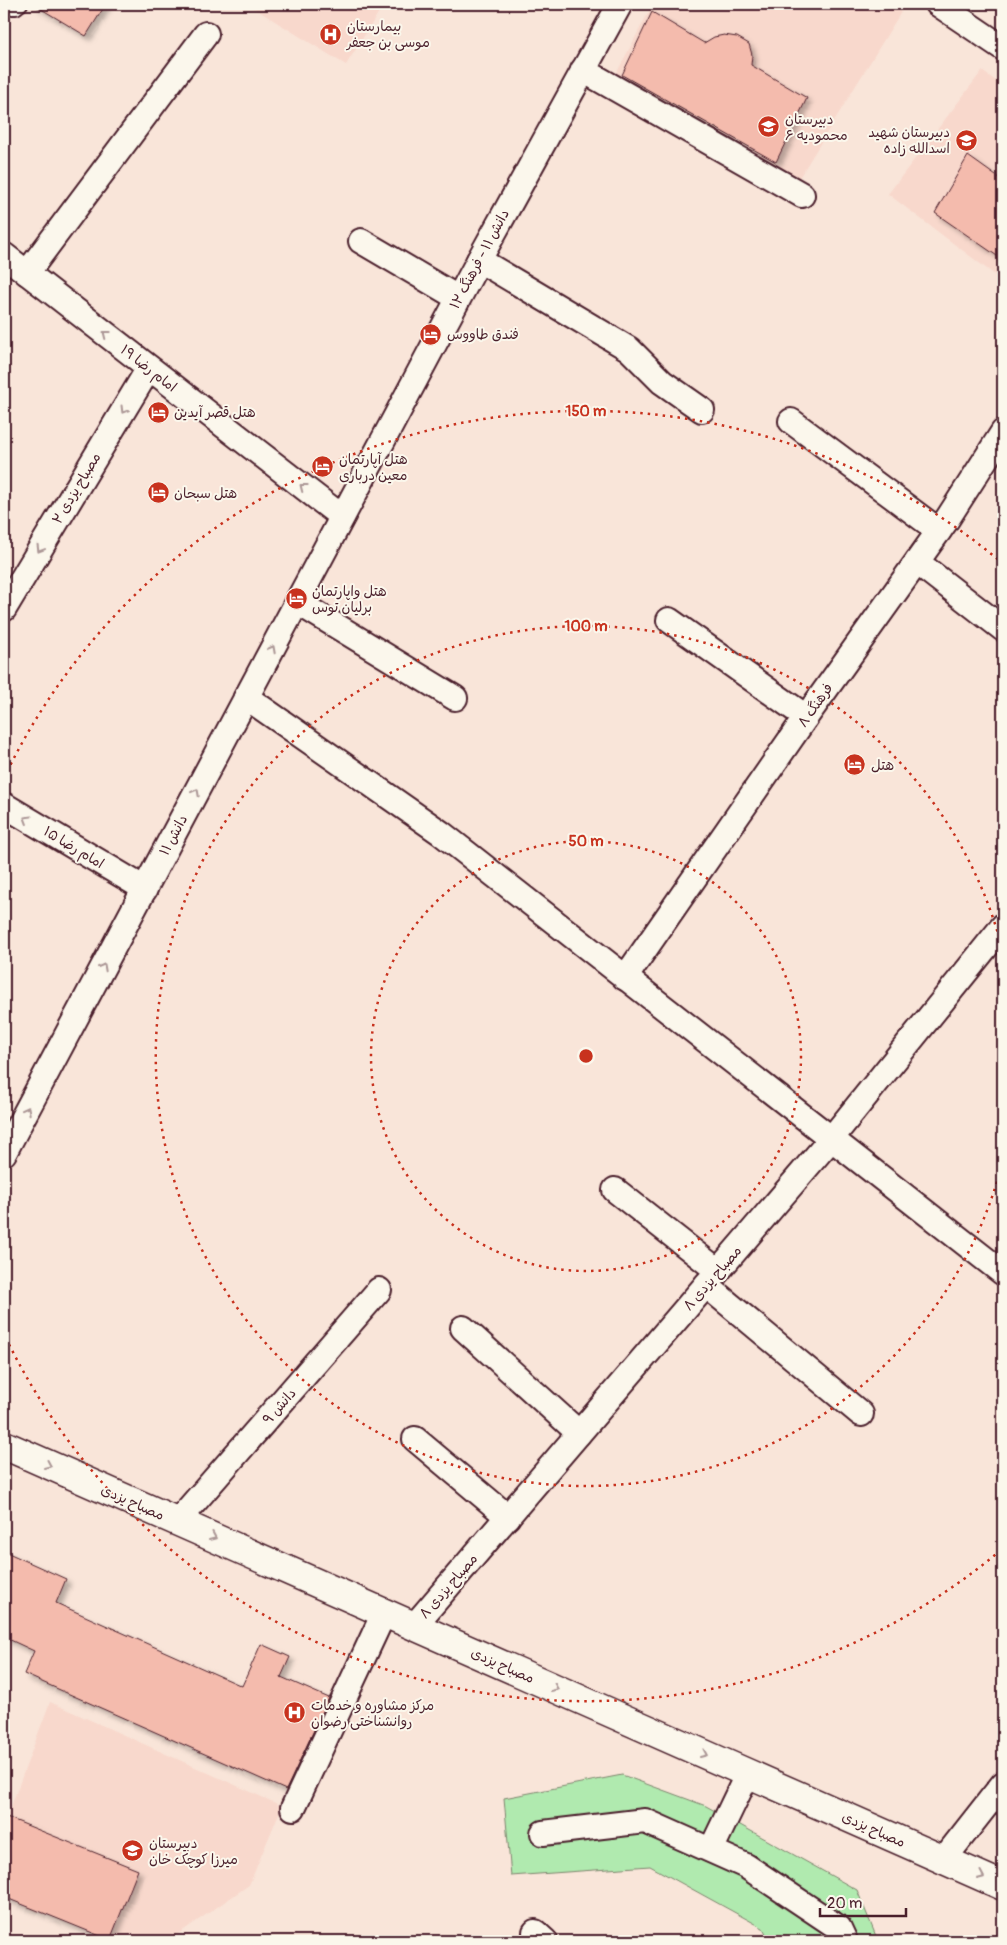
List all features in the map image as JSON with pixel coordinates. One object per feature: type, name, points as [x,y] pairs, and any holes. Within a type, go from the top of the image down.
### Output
[{"type":"main road","name":"مصباح یزدی","points":[[4,1445],[1003,1886]]},
{"type":"street","name":"دانش ۱۱ - فرهنگ ۱۲","points":[[342,517],[478,260],[620,4]]},
{"type":"street","points":[[938,4],[1003,48]]},
{"type":"street","points":[[27,273],[206,34]]},
{"type":"street","points":[[583,70],[802,195]]},
{"type":"street","points":[[361,241],[458,298]]},
{"type":"street","name":"امام رضا ۱۹","points":[[4,255],[342,517]]},
{"type":"street","points":[[478,260],[629,349],[662,382],[702,410]]},
{"type":"street","name":"مصباح یزدی ۲","points":[[4,609],[149,368]]},
{"type":"street","points":[[791,421],[939,531]]},
{"type":"street","name":"فرهنگ ۸","points":[[625,978],[806,717],[939,531],[1003,432]]},
{"type":"street","name":"دانش ۱۱","points":[[4,1153],[342,517]]},
{"type":"street","points":[[917,562],[1003,629]]},
{"type":"street","points":[[297,602],[455,698]]},
{"type":"street","points":[[669,620],[806,717]]},
{"type":"street","points":[[246,697],[441,833],[831,1139],[1002,1269]]},
{"type":"street","name":"امام رضا ۱۵","points":[[4,805],[144,889]]},
{"type":"street","name":"مصباح یزدی ۸","points":[[414,1626],[831,1139],[1003,926]]},
{"type":"street","points":[[615,1190],[861,1414]]},
{"type":"street","name":"دانش ۹","points":[[178,1521],[379,1290]]},
{"type":"street","points":[[463,1328],[579,1433]]},
{"type":"street","points":[[415,1439],[508,1516]]},
{"type":"street","points":[[293,1808],[384,1613]]},
{"type":"street","points":[[711,1850],[748,1773]]},
{"type":"street","points":[[944,1860],[1003,1784]]},
{"type":"street","points":[[543,1833],[645,1821],[746,1866],[839,1928],[845,1941]]},
{"type":"lane","points":[[4,8],[16,8],[21,4]]},
{"type":"shaded area","name":"بیمارستان موسی بن جعفر","points":[[247,4],[384,4],[346,65]]},
{"type":"shaded area","name":"دبیرستان محمودیه ۶","points":[[653,4],[890,4],[901,12],[799,178],[615,76]]},
{"type":"shaded area","name":"دبیرستان شهید اسدالله زاده","points":[[982,71],[1003,86],[1003,281],[888,194]]},
{"type":"shaded area","name":"دبیرستان میرزا کوچک خان","points":[[50,1702],[282,1806],[249,1885],[168,1941],[113,1941],[4,1897],[4,1816],[7,1817]]},
{"type":"green space","points":[[622,1775],[706,1806],[857,1890],[878,1941],[770,1941],[763,1928],[650,1866],[511,1876],[504,1798]]},
{"type":"building","points":[[33,4],[106,4],[86,36]]},
{"type":"building","name":"دبیرستان محمودیه ۶","points":[[652,12],[704,43],[714,37],[724,35],[737,37],[749,44],[752,55],[751,65],[807,98],[776,162],[622,75]]},
{"type":"building","name":"دبیرستان شهید اسدالله زاده","points":[[968,156],[1003,181],[1003,260],[935,213]]},
{"type":"building","points":[[4,1551],[66,1579],[56,1603],[242,1686],[261,1644],[290,1657],[281,1677],[329,1698],[286,1790],[24,1674],[34,1651],[4,1637]]},
{"type":"building","points":[[4,1816],[138,1870],[110,1940],[4,1897]]},
{"type":"place","name":"بیمارستان موسی بن جعفر","points":[[331,34]]},
{"type":"place","name":"دبیرستان محمودیه ۶","points":[[769,127]]},
{"type":"place","name":"دبیرستان شهید اسدالله زاده","points":[[966,140]]},
{"type":"place","name":"فندق طاووس","points":[[431,334]]},
{"type":"place","name":"هتل قصر آیدین","points":[[158,412]]},
{"type":"place","name":"هتل آپارتمان معین درباری","points":[[323,467]]},
{"type":"place","name":"هتل سبحان","points":[[158,493]]},
{"type":"place","name":"هتل واپارتمان برلیان توس","points":[[296,599]]},
{"type":"place","name":"هتل","points":[[855,765]]},
{"type":"place","name":"مرکز مشاوره و خدمات روانشناختی رضوان","points":[[295,1713]]},
{"type":"place","name":"دبیرستان میرزا کوچک خان","points":[[133,1851]]}]
